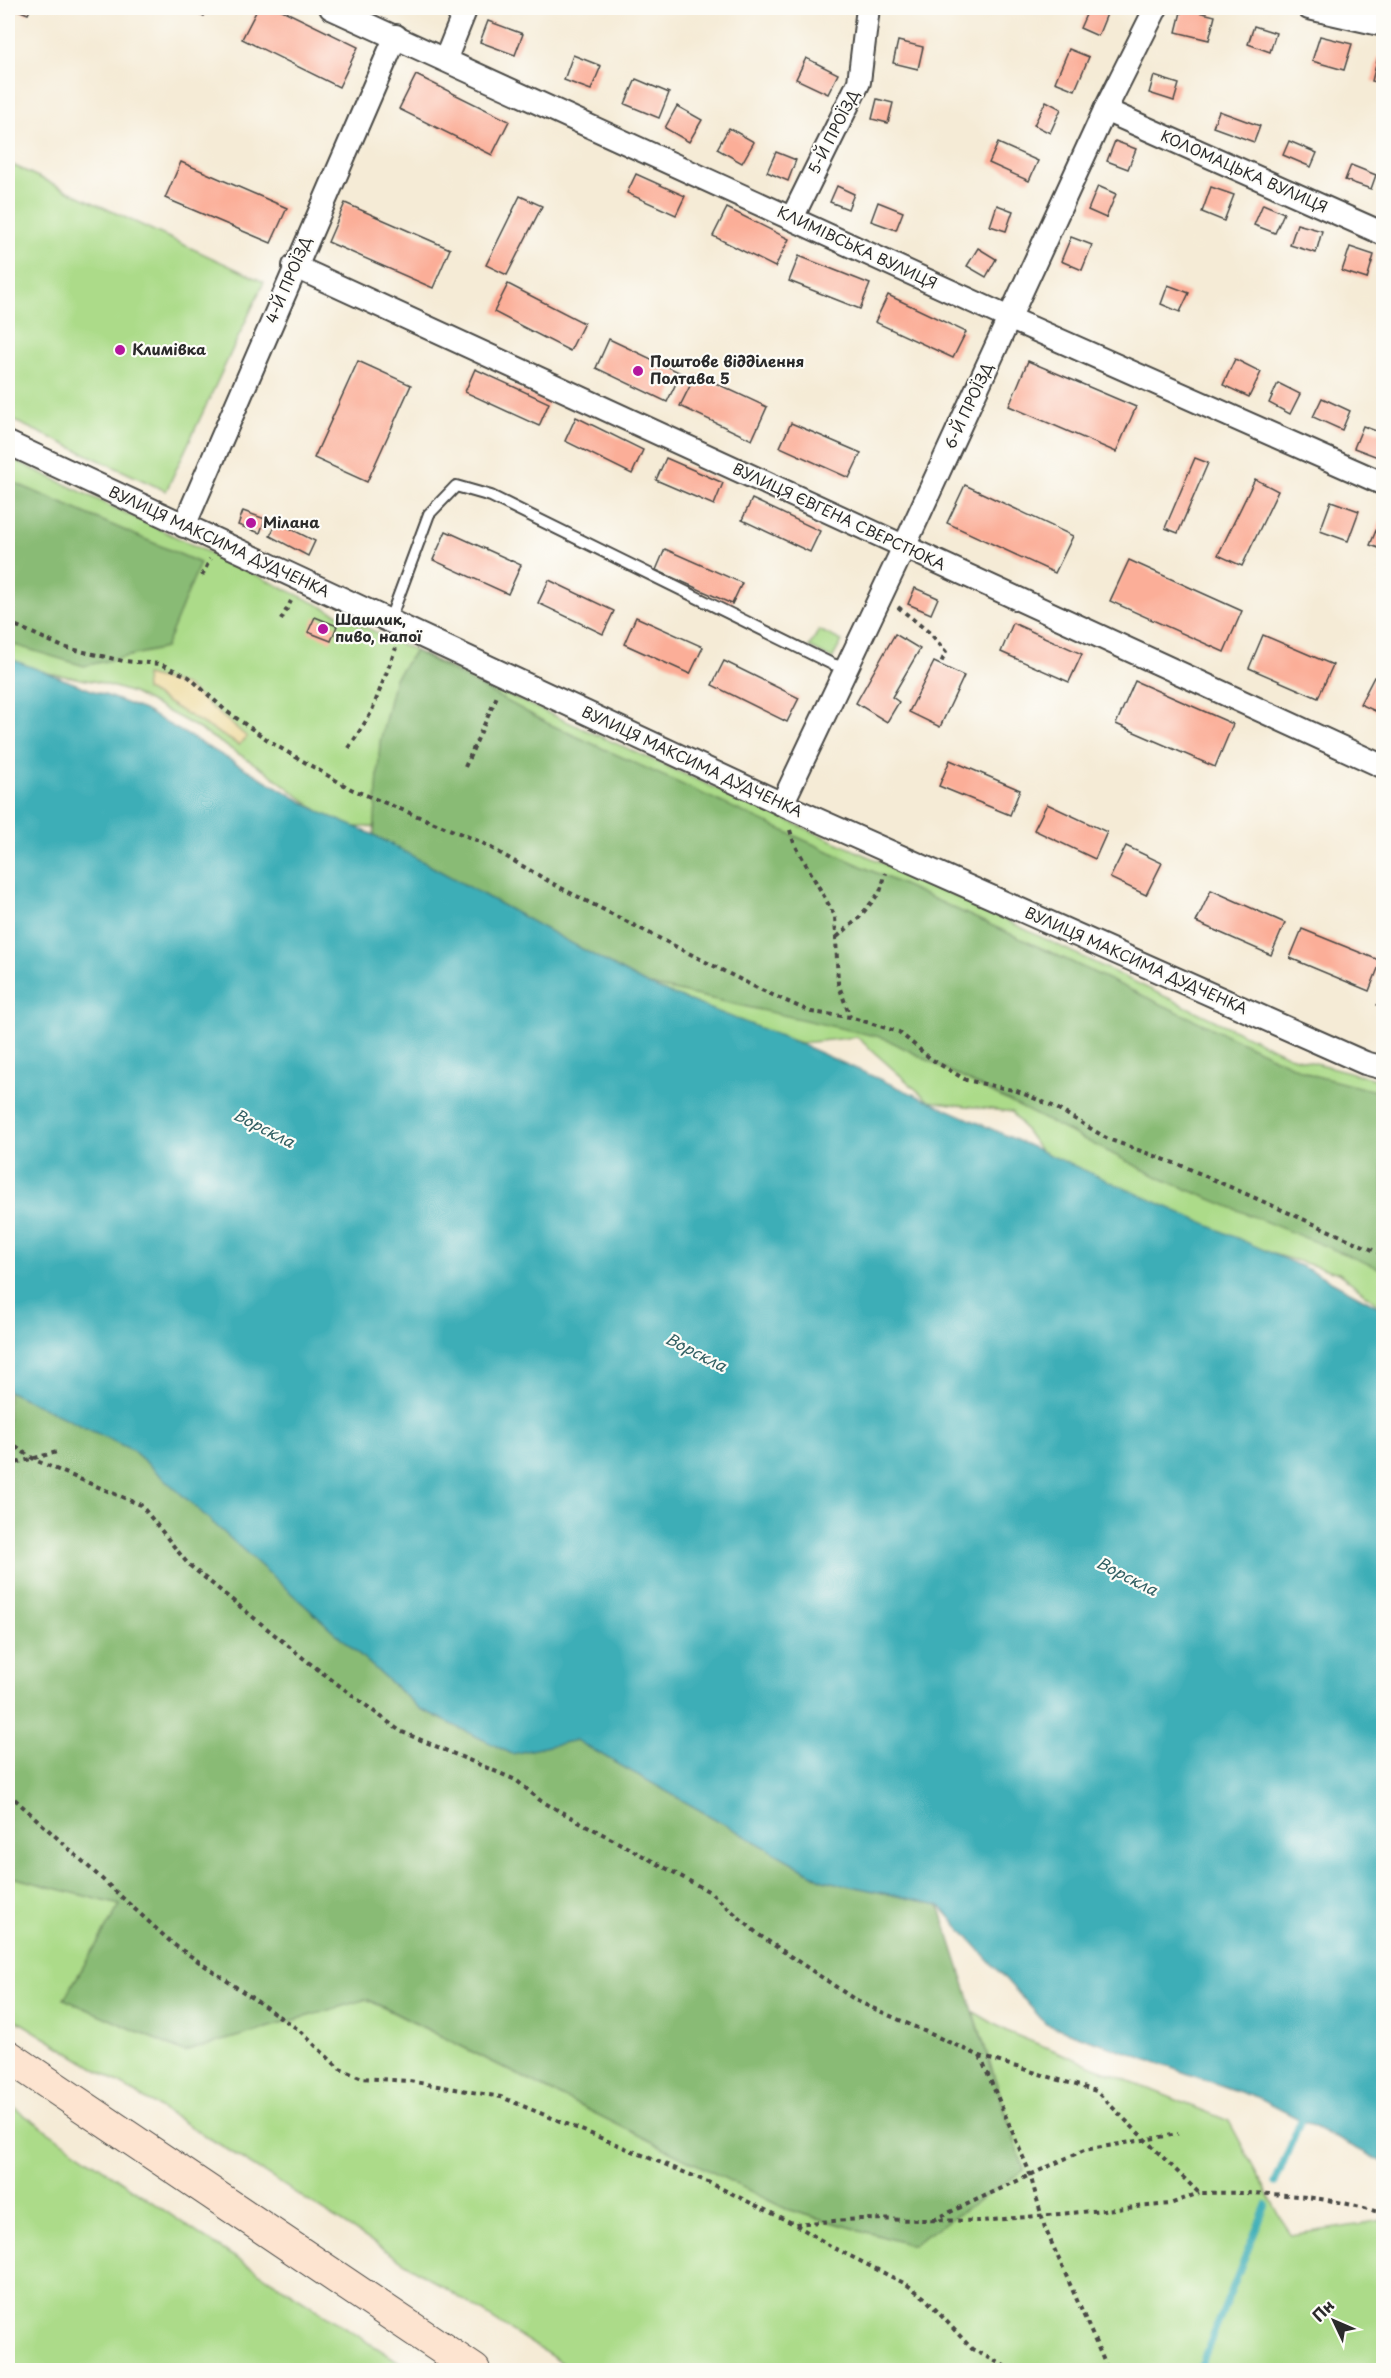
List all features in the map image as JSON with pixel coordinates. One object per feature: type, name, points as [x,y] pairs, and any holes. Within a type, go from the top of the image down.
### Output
[{"type":"main road","points":[[8,2056],[474,2370]]},
{"type":"street","name":"КЛИМІВСЬКА ВУЛИЦЯ","points":[[331,8],[446,58],[1010,318],[1383,484]]},
{"type":"street","points":[[446,58],[466,8]]},
{"type":"street","name":"5-Й ПРОЇЗД","points":[[792,218],[860,82],[868,8]]},
{"type":"street","name":"6-Й ПРОЇЗД","points":[[782,804],[904,547],[1105,110],[1156,8]]},
{"type":"street","points":[[1309,8],[1383,25]]},
{"type":"street","name":"4-Й ПРОЇЗД","points":[[184,526],[294,266],[396,36]]},
{"type":"street","name":"КОЛОМАЦЬКА ВУЛИЦЯ","points":[[1105,110],[1383,234]]},
{"type":"street","name":"ВУЛИЦЯ ЄВГЕНА СВЕРСТЮКА","points":[[294,266],[1383,767]]},
{"type":"street","name":"ВУЛИЦЯ МАКСИМА ДУДЧЕНКА","points":[[8,443],[184,526],[394,630],[1365,1063],[1383,1068]]},
{"type":"lane","points":[[394,630],[429,514],[456,486],[491,496],[832,664],[847,668]]},
{"type":"path","points":[[202,576],[212,556]]},
{"type":"path","points":[[880,598],[896,606],[931,634],[946,652],[940,664]]},
{"type":"path","points":[[281,620],[291,601]]},
{"type":"path","points":[[8,622],[63,647],[123,661],[161,664],[189,677],[226,711],[274,745],[351,789],[481,842],[567,891],[811,1012],[850,1017],[899,1032],[931,1059],[966,1080],[1017,1091],[1055,1107],[1108,1139],[1185,1167],[1383,1256]]},
{"type":"path","points":[[349,748],[371,712],[394,630]]},
{"type":"path","points":[[465,767],[498,692]]},
{"type":"path","points":[[782,804],[794,843],[835,916],[838,983],[850,1017]]},
{"type":"path","points":[[836,937],[858,920],[880,892],[884,876],[900,857]]},
{"type":"path","points":[[8,1442],[33,1458],[141,1504],[188,1564],[308,1662],[400,1731],[516,1780],[541,1801],[710,1892],[759,1935],[857,2001],[980,2056],[1096,2091],[1199,2193]]},
{"type":"path","points":[[8,1465],[57,1452]]},
{"type":"path","points":[[8,1793],[173,1944],[299,2030],[340,2069],[362,2078],[409,2081],[501,2097],[708,2182],[794,2224],[834,2248],[906,2284],[925,2298],[972,2349],[1012,2370]]},
{"type":"path","points":[[980,2056],[1030,2175],[1042,2216],[1108,2370]]},
{"type":"path","points":[[932,2220],[1084,2150],[1178,2134]]},
{"type":"path","points":[[794,2224],[860,2219],[982,2221],[1170,2205],[1199,2193],[1244,2192],[1347,2202],[1382,2215]]},
{"type":"green space","name":"Климівка","points":[[8,163],[264,282],[166,491],[8,418]]},
{"type":"green space","points":[[8,457],[510,696],[943,890],[1289,1056],[1383,1081],[1383,1308],[1339,1273],[1207,1235],[1049,1163],[1012,1112],[929,1101],[857,1037],[801,1043],[748,1027],[646,984],[376,827],[339,827],[266,771],[191,724],[133,693],[98,682],[8,666]]},
{"type":"green space","points":[[8,480],[200,563],[165,648],[84,666],[11,644],[8,637]]},
{"type":"green space","points":[[819,630],[842,641],[832,659],[809,647]]},
{"type":"green space","points":[[415,651],[547,723],[1050,952],[1312,1075],[1383,1093],[1383,1270],[1162,1179],[884,1038],[646,984],[374,835],[380,742],[395,678]]},
{"type":"green space","points":[[8,1391],[132,1449],[419,1708],[512,1754],[576,1740],[823,1880],[939,1905],[1024,2170],[912,2245],[786,2209],[367,1999],[184,2052],[64,1999],[120,1905],[8,1876]]},
{"type":"green space","points":[[8,1876],[121,1905],[64,1999],[184,2052],[366,1999],[786,2209],[912,2245],[1024,2170],[974,2012],[1008,2032],[1229,2121],[1290,2235],[1383,2221],[1383,2370],[573,2370],[222,2146],[8,2015]]},
{"type":"green space","points":[[8,2104],[208,2240],[412,2370],[8,2370]]},
{"type":"sand","points":[[145,675],[185,685],[247,737],[239,745],[146,690]]},
{"type":"water","name":"Ворскла","points":[[8,658],[144,710],[322,813],[374,835],[646,984],[791,1040],[1316,1273],[1383,1309],[1383,2162],[1260,2099],[1046,2024],[939,1905],[823,1880],[576,1740],[512,1754],[419,1708],[132,1450],[8,1391]]},
{"type":"building","points":[[13,8],[31,8],[28,14]]},
{"type":"building","points":[[185,8],[208,8],[204,16]]},
{"type":"building","points":[[258,8],[278,8],[358,47],[339,87],[242,39]]},
{"type":"building","points":[[420,8],[435,8],[432,13]]},
{"type":"building","points":[[1089,8],[1109,9],[1098,36],[1080,28]]},
{"type":"building","points":[[1182,8],[1215,16],[1209,40],[1176,32]]},
{"type":"building","points":[[488,21],[523,34],[515,55],[480,42]]},
{"type":"building","points":[[1254,26],[1276,33],[1270,52],[1248,44]]},
{"type":"building","points":[[1320,36],[1352,44],[1344,70],[1312,61]]},
{"type":"building","points":[[898,41],[923,47],[918,69],[893,63]]},
{"type":"building","points":[[1069,49],[1089,57],[1075,90],[1055,82]]},
{"type":"building","points":[[573,55],[601,66],[591,90],[564,80]]},
{"type":"building","points":[[1378,57],[1384,58],[1384,84],[1372,81]]},
{"type":"building","points":[[806,58],[838,74],[828,94],[796,79]]},
{"type":"building","points":[[416,75],[509,121],[492,155],[399,109]]},
{"type":"building","points":[[1154,76],[1179,84],[1174,101],[1149,93]]},
{"type":"building","points":[[636,79],[669,93],[659,118],[625,104]]},
{"type":"building","points":[[877,99],[893,103],[888,123],[872,119]]},
{"type":"building","points":[[1046,101],[1061,109],[1050,133],[1034,125]]},
{"type":"building","points":[[677,106],[702,120],[689,142],[665,128]]},
{"type":"building","points":[[1219,111],[1260,126],[1254,142],[1213,127]]},
{"type":"building","points":[[729,128],[754,142],[742,163],[717,149]]},
{"type":"building","points":[[1115,141],[1136,149],[1128,169],[1107,161]]},
{"type":"building","points":[[1289,141],[1317,153],[1311,167],[1283,155]]},
{"type":"building","points":[[998,143],[1038,161],[1029,181],[989,163]]},
{"type":"building","points":[[776,152],[796,160],[788,181],[767,172]]},
{"type":"building","points":[[181,162],[287,208],[271,243],[165,198]]},
{"type":"building","points":[[1351,165],[1376,175],[1371,189],[1345,180]]},
{"type":"building","points":[[636,174],[685,196],[676,215],[627,193]]},
{"type":"building","points":[[837,186],[854,194],[848,209],[830,202]]},
{"type":"building","points":[[1098,186],[1116,194],[1106,218],[1088,210]]},
{"type":"building","points":[[1211,187],[1234,195],[1224,221],[1202,212]]},
{"type":"building","points":[[520,196],[542,206],[507,275],[486,265]]},
{"type":"building","points":[[878,202],[903,212],[896,230],[871,221]]},
{"type":"building","points":[[345,203],[450,249],[433,288],[328,242]]},
{"type":"building","points":[[1263,204],[1284,213],[1275,233],[1254,225]]},
{"type":"building","points":[[997,205],[1013,211],[1006,231],[990,226]]},
{"type":"building","points":[[727,208],[789,239],[775,267],[713,236]]},
{"type":"building","points":[[1297,224],[1322,231],[1316,253],[1290,245]]},
{"type":"building","points":[[1071,237],[1092,245],[1082,270],[1061,261]]},
{"type":"building","points":[[1350,247],[1374,255],[1367,279],[1342,271]]},
{"type":"building","points":[[978,248],[996,259],[986,277],[967,266]]},
{"type":"building","points":[[799,256],[870,284],[860,309],[789,281]]},
{"type":"building","points":[[508,284],[584,323],[570,351],[494,312]]},
{"type":"building","points":[[1168,285],[1189,293],[1180,312],[1161,304]]},
{"type":"building","points":[[888,295],[966,332],[953,358],[875,322]]},
{"type":"building","name":"Поштове відділення Полтава 5","points":[[609,339],[681,373],[667,402],[596,368]]},
{"type":"building","points":[[1235,359],[1261,372],[1249,397],[1223,385]]},
{"type":"building","points":[[358,361],[411,385],[367,482],[314,458]]},
{"type":"building","points":[[1028,361],[1136,407],[1116,452],[1009,406]]},
{"type":"building","points":[[475,369],[549,403],[539,426],[465,392]]},
{"type":"building","points":[[696,374],[767,407],[752,440],[680,406]]},
{"type":"building","points":[[1278,383],[1300,394],[1290,414],[1269,403]]},
{"type":"building","points":[[1322,398],[1350,411],[1342,430],[1313,417]]},
{"type":"building","points":[[576,417],[643,450],[632,474],[565,441]]},
{"type":"building","points":[[791,423],[861,453],[849,478],[780,447]]},
{"type":"building","points":[[1363,426],[1384,434],[1383,459],[1354,448]]},
{"type":"building","points":[[666,458],[723,483],[714,505],[656,480]]},
{"type":"building","points":[[1195,458],[1208,463],[1178,533],[1165,528]]},
{"type":"building","points":[[1255,479],[1278,491],[1242,566],[1218,555]]},
{"type":"building","points":[[965,485],[1073,536],[1055,573],[947,523]]},
{"type":"building","points":[[752,499],[820,531],[810,552],[742,520]]},
{"type":"building","points":[[1331,501],[1359,511],[1348,541],[1320,531]]},
{"type":"building","points":[[243,511],[265,519],[260,533],[238,525]]},
{"type":"building","points":[[1380,521],[1384,522],[1384,550],[1370,545]]},
{"type":"building","points":[[277,522],[315,541],[308,556],[270,536]]},
{"type":"building","points":[[446,531],[521,565],[508,594],[433,560]]},
{"type":"building","points":[[665,549],[742,583],[732,604],[656,570]]},
{"type":"building","points":[[1129,560],[1242,611],[1224,652],[1110,601]]},
{"type":"building","points":[[549,580],[614,611],[603,634],[538,603]]},
{"type":"building","points":[[915,588],[938,598],[931,614],[908,604]]},
{"type":"building","name":"Шашлик, пиво, напої","points":[[315,617],[337,626],[331,641],[308,632]]},
{"type":"building","points":[[636,617],[703,647],[690,674],[624,644]]},
{"type":"building","points":[[1013,623],[1082,654],[1069,682],[1001,652]]},
{"type":"building","points":[[895,634],[920,649],[892,697],[899,702],[887,722],[856,703]]},
{"type":"building","points":[[1263,635],[1333,665],[1318,698],[1249,668]]},
{"type":"building","points":[[724,661],[799,698],[787,722],[712,685]]},
{"type":"building","points":[[934,662],[964,676],[940,727],[909,712]]},
{"type":"building","points":[[1374,677],[1384,682],[1384,715],[1360,704]]},
{"type":"building","points":[[1135,681],[1233,724],[1215,767],[1116,724]]},
{"type":"building","points":[[950,760],[1020,790],[1010,815],[939,786]]},
{"type":"building","points":[[1047,804],[1107,832],[1095,859],[1034,830]]},
{"type":"building","points":[[1126,846],[1162,863],[1146,895],[1110,878]]},
{"type":"building","points":[[1211,890],[1285,923],[1271,955],[1196,922]]},
{"type":"building","points":[[1302,929],[1381,961],[1369,991],[1290,958]]},
{"type":"building","points":[[1384,992],[1384,1008],[1377,1005]]},
{"type":"waterway","points":[[1275,2183],[1301,2120]]},
{"type":"waterway","points":[[1199,2370],[1266,2205]]},
{"type":"place","name":"Климівка","points":[[120,350]]},
{"type":"place","name":"Поштове відділення Полтава 5","points":[[638,371]]},
{"type":"place","name":"Мілана","points":[[251,523]]},
{"type":"place","name":"Шашлик, пиво, напої","points":[[323,629]]}]
